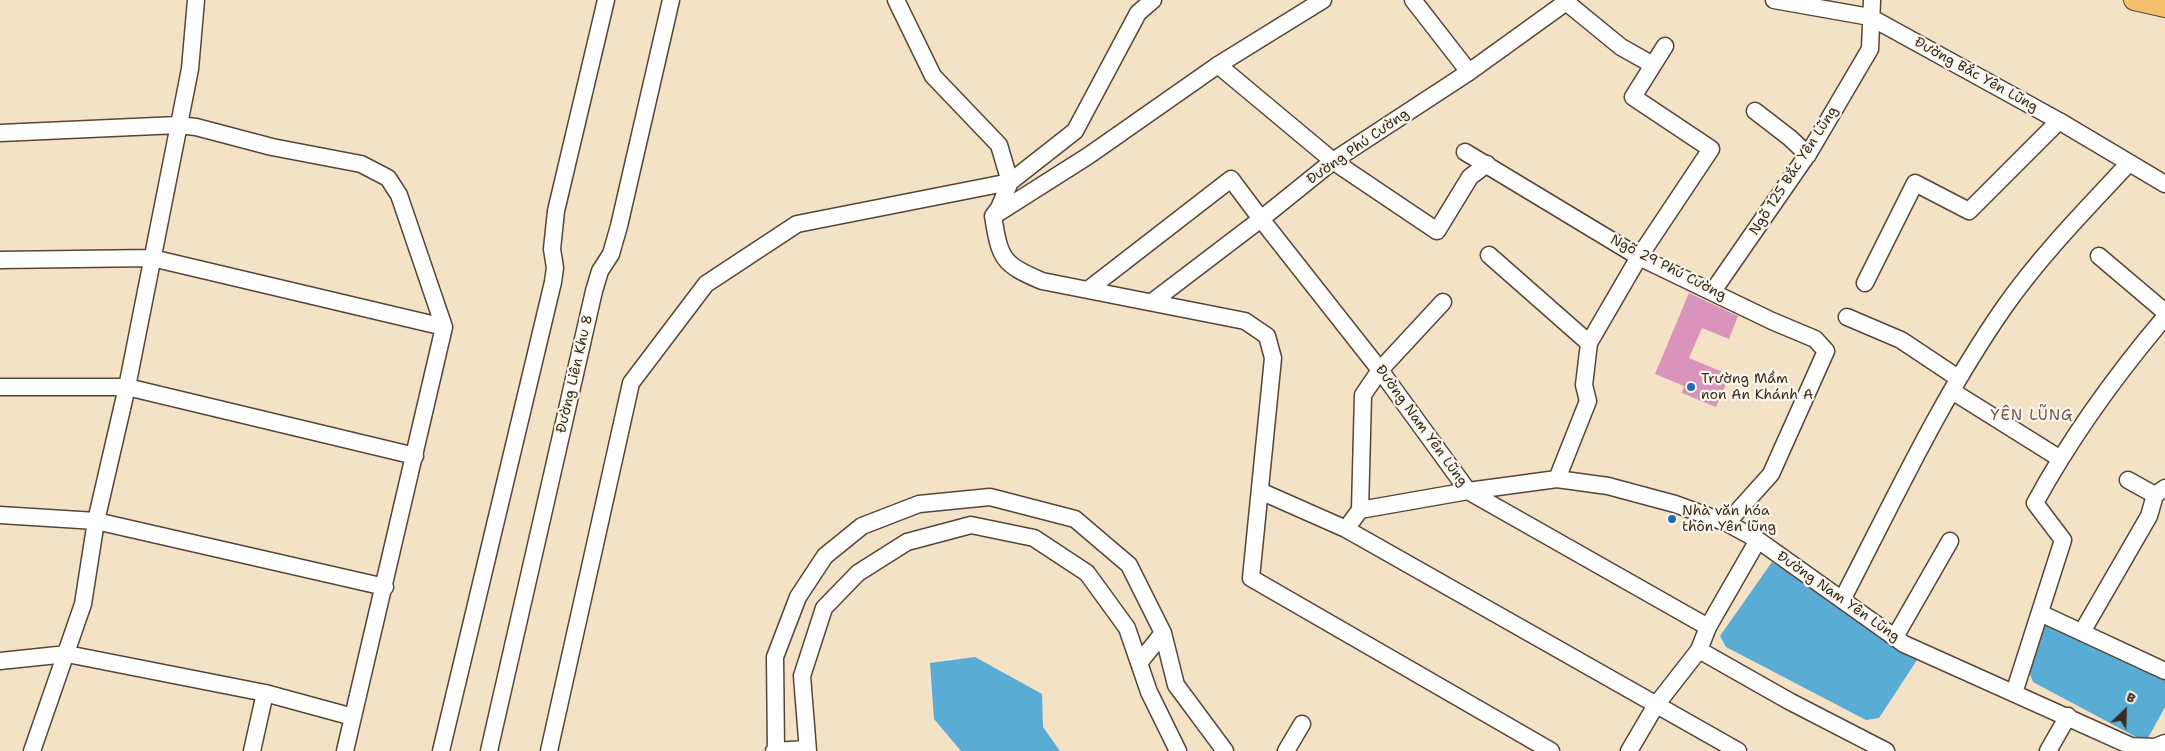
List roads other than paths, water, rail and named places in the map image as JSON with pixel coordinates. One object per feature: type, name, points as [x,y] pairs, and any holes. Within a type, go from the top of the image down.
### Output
[{"type":"main road","points":[[2134,0],[2165,6]]},
{"type":"street","points":[[32,751],[83,604],[96,521],[127,387],[190,69],[196,0]]},
{"type":"street","points":[[441,751],[553,282],[556,268],[552,249],[556,211],[606,0]]},
{"type":"street","name":"Đường Liên Khu 8","points":[[489,751],[594,291],[600,271],[611,254],[671,0]]},
{"type":"street","points":[[896,0],[933,76],[998,145],[1010,182],[999,208],[993,216],[998,247],[1014,269],[1042,281],[1245,321],[1267,336],[1273,358],[1252,578],[1551,751]]},
{"type":"street","points":[[549,751],[631,382],[706,284],[797,224],[1010,182],[1075,132],[1138,12],[1153,0]]},
{"type":"street","points":[[993,216],[1088,156],[1218,65],[1324,0]]},
{"type":"street","points":[[1413,0],[1469,72]]},
{"type":"street","name":"Đường Bắc Yên Lũng","points":[[1774,0],[1870,17],[2059,121],[2165,184]]},
{"type":"street","name":"Ngõ 125 Bắc Yên Lũng","points":[[1713,291],[1808,155],[1870,48],[1872,0]]},
{"type":"street","points":[[1568,1],[1621,48],[1653,65]]},
{"type":"street","name":"Đường Phú Cường","points":[[1152,302],[1261,219],[1333,161],[1469,72],[1568,1]]},
{"type":"street","points":[[1557,478],[1588,401],[1584,385],[1589,343],[1640,256],[1711,149],[1633,97],[1665,46]]},
{"type":"street","points":[[1218,65],[1333,161],[1436,231],[1470,177],[1487,164]]},
{"type":"street","points":[[1755,111],[1790,138],[1808,155]]},
{"type":"street","points":[[1865,283],[1915,183],[1969,211],[2059,121]]},
{"type":"street","points":[[0,133],[178,126],[196,127],[272,147],[361,164],[388,178],[398,195],[444,327],[385,587],[345,751]]},
{"type":"street","points":[[1075,132],[1088,156]]},
{"type":"street","name":"Ngõ 29 Phú Cường","points":[[1465,152],[1640,256],[1772,321],[1815,339],[1826,351],[1771,474],[1727,522]]},
{"type":"street","points":[[1842,600],[1955,385],[2004,307],[2070,226],[2129,163]]},
{"type":"street","name":"Đường Nam Yên Lũng","points":[[1089,289],[1232,178],[1261,219],[1380,370],[1468,491],[1557,478],[1608,486],[1675,504],[1727,522],[1758,540],[1904,644],[2068,716],[2131,746],[2155,747],[2165,743]]},
{"type":"street","points":[[1488,255],[1589,343]]},
{"type":"street","points":[[2099,256],[2165,312]]},
{"type":"street","points":[[0,260],[152,258],[444,327]]},
{"type":"street","points":[[1346,528],[1360,510],[1363,395],[1380,370],[1443,302]]},
{"type":"street","points":[[1847,317],[1900,340],[1955,385],[2059,458]]},
{"type":"street","points":[[2014,693],[2063,540],[2035,503],[2059,458],[2134,353],[2165,317]]},
{"type":"street","points":[[0,387],[127,387],[415,456]]},
{"type":"street","points":[[2082,632],[2149,516],[2160,491],[2128,480]]},
{"type":"street","points":[[1260,491],[1346,528],[1738,751]]},
{"type":"street","points":[[1360,510],[1468,491],[1708,626]]},
{"type":"street","points":[[1178,751],[1149,692],[1127,628],[1087,574],[1034,538],[971,525],[907,542],[858,573],[824,608],[802,676],[807,750],[776,751],[775,657],[798,596],[825,556],[862,526],[919,504],[990,497],[1075,519],[1129,565],[1163,633],[1176,686],[1225,751]]},
{"type":"street","points":[[0,515],[96,521],[385,587]]},
{"type":"street","points":[[1629,751],[1656,705],[1699,650],[1708,626],[1758,540]]},
{"type":"street","points":[[1895,638],[1950,541]]},
{"type":"street","points":[[2040,612],[2165,671]]},
{"type":"street","points":[[1139,663],[1163,633]]},
{"type":"street","points":[[1699,650],[1789,701],[1886,751]]},
{"type":"street","points":[[0,661],[67,654],[265,693],[353,717]]},
{"type":"street","points":[[252,751],[265,693]]},
{"type":"street","points":[[2048,751],[2068,716]]},
{"type":"street","points":[[1286,751],[1302,724]]},
{"type":"water","points":[[1772,562],[1919,657],[1879,718],[1866,720],[1726,647],[1720,636]]},
{"type":"water","points":[[2046,624],[2165,678],[2165,707],[2148,738],[2140,739],[2033,682],[2027,666]]},
{"type":"water","points":[[975,657],[1042,694],[1043,727],[1060,751],[961,751],[934,719],[930,663]]},
{"type":"place","name":"Trường Mầm non An Khánh A","points":[[1691,387]]},
{"type":"place","name":"Nhà văn hóa thôn Yên lũng","points":[[1672,519]]},
{"type":"district","name":"YÊN LŨNG","points":[[2032,416]]}]
